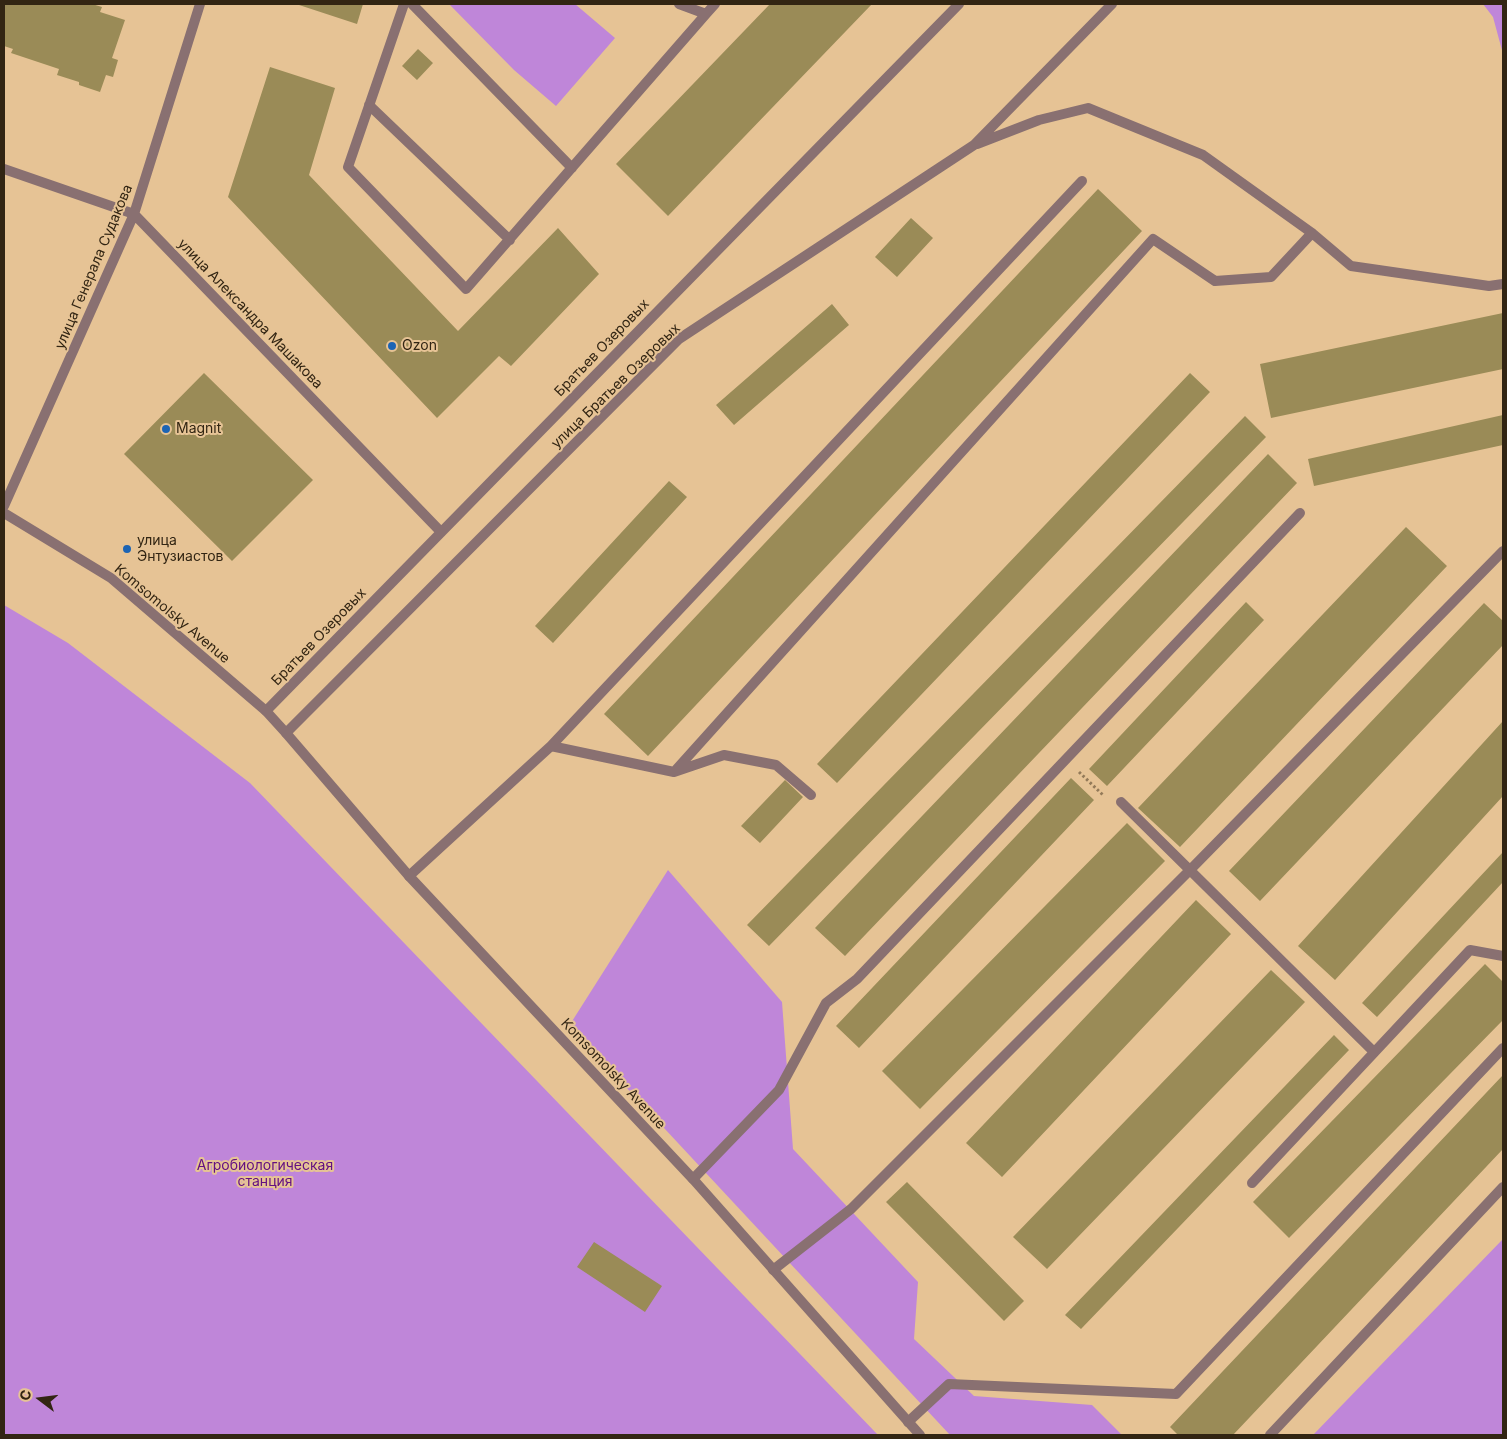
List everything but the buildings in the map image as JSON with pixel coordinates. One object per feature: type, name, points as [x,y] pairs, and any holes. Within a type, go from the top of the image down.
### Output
[{"type":"street","name":"улица Генерала Судакова","points":[[4,506],[134,214],[200,4]]},
{"type":"street","points":[[404,4],[348,167],[466,289],[715,4]]},
{"type":"street","points":[[412,4],[572,168]]},
{"type":"street","points":[[679,4],[706,14]]},
{"type":"street","name":"Братьев Озеровых","points":[[266,711],[959,4]]},
{"type":"street","name":"улица Братьев Озеровых","points":[[286,733],[679,340],[974,145],[1112,4]]},
{"type":"street","points":[[369,105],[510,240]]},
{"type":"street","points":[[974,145],[1039,120],[1088,108],[1203,155],[1312,233],[1351,266],[1489,286],[1503,284]]},
{"type":"street","name":"улица Александра Машакова","points":[[4,169],[134,214],[442,532]]},
{"type":"street","points":[[409,876],[551,746],[1082,182]]},
{"type":"street","points":[[674,772],[1153,239],[1215,281],[1271,277],[1312,233]]},
{"type":"street","name":"Komsomolsky Avenue","points":[[4,513],[111,578],[266,711],[409,876],[693,1179],[920,1435]]},
{"type":"street","points":[[693,1179],[779,1090],[826,1003],[857,979],[1300,513]]},
{"type":"street","points":[[773,1270],[851,1209],[1190,870],[1503,551]]},
{"type":"street","points":[[551,746],[674,772],[724,755],[776,764],[811,795]]},
{"type":"street","points":[[1121,802],[1374,1052]]},
{"type":"street","points":[[1252,1183],[1470,950],[1503,956]]},
{"type":"street","points":[[908,1422],[949,1384],[1176,1394],[1503,1048]]},
{"type":"street","points":[[1270,1435],[1503,1186]]},
{"type":"path","points":[[1066,759],[1104,796],[1121,802]]},
{"type":"green space","points":[[449,4],[575,4],[615,38],[556,106],[514,70]]},
{"type":"green space","points":[[1483,4],[1503,4],[1503,54],[1493,17]]},
{"type":"green space","name":"Агробиологическая станция","points":[[4,605],[68,643],[250,783],[878,1435],[4,1435]]},
{"type":"green space","points":[[668,870],[782,1002],[793,1149],[918,1282],[914,1339],[974,1396],[1092,1405],[1122,1435],[950,1435],[569,1026]]},
{"type":"green space","points":[[1503,1239],[1503,1435],[1313,1435]]},
{"type":"place","name":"Ozon","points":[[392,346]]},
{"type":"place","name":"Magnit","points":[[166,429]]},
{"type":"place","name":"улица Энтузиастов","points":[[127,549]]}]
